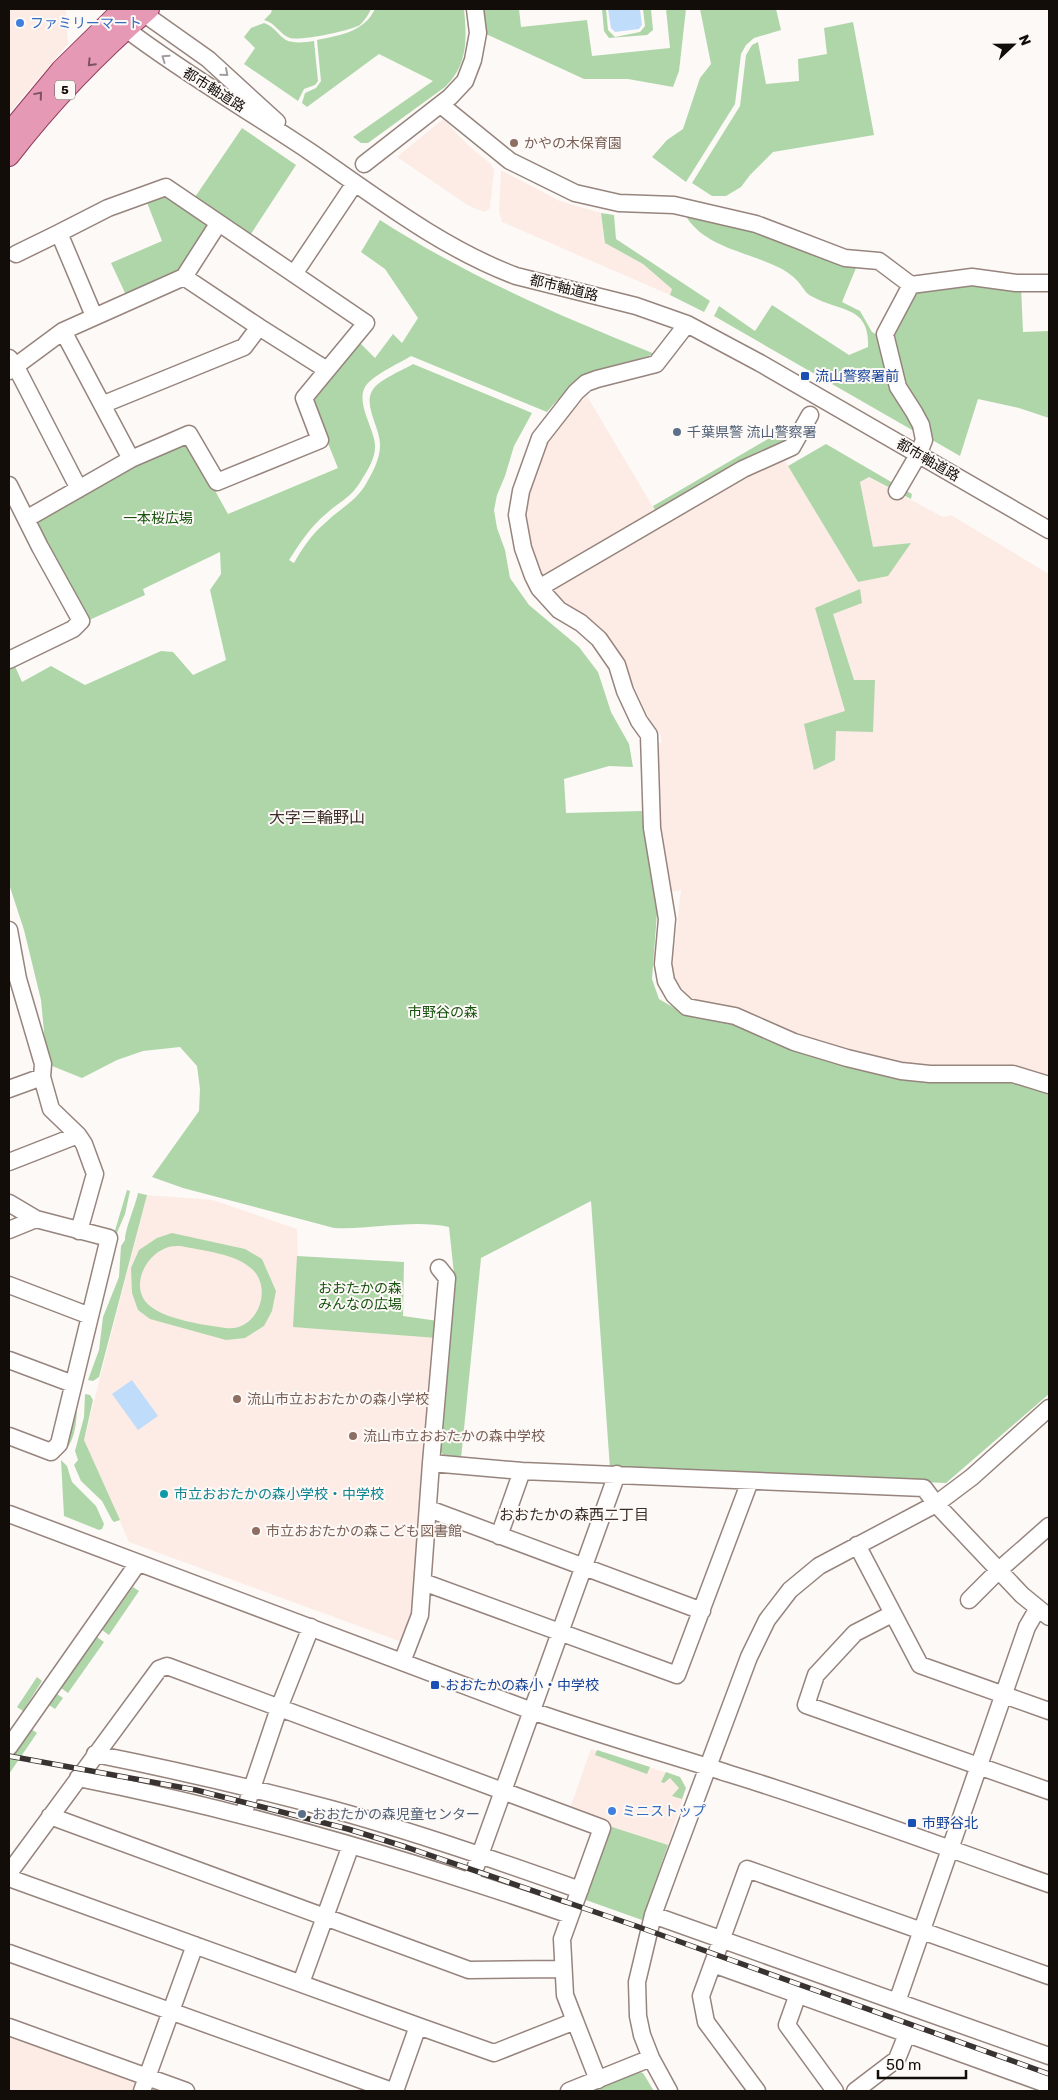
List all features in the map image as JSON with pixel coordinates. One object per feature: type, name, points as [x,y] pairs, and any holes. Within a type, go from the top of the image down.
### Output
[{"type":"main road","name":"5","points":[[9,133],[55,77],[115,16],[143,10]]},
{"type":"main road","name":"5","points":[[9,156],[57,99],[115,16]]},
{"type":"street","points":[[364,164],[441,105],[465,81],[473,60],[478,32],[475,9]]},
{"type":"street","points":[[143,10],[208,59],[309,151]]},
{"type":"street","name":"都市軸道路","points":[[115,16],[195,79],[309,151],[451,245],[516,276],[636,306],[687,324],[760,363],[1049,530]]},
{"type":"street","points":[[441,105],[510,161],[575,194],[618,203],[674,205],[756,224],[845,258],[879,261],[912,285],[972,277],[1016,283],[1049,283]]},
{"type":"street","points":[[294,274],[355,183]]},
{"type":"street","points":[[16,254],[108,208],[166,188],[366,323],[304,398],[320,440],[217,482],[189,434],[132,460],[26,519]]},
{"type":"street","points":[[79,489],[11,365],[63,331],[184,277],[218,224]]},
{"type":"street","points":[[59,233],[94,316]]},
{"type":"street","points":[[184,277],[327,370]]},
{"type":"street","points":[[897,491],[918,455],[924,440],[921,425],[898,387],[885,334],[912,285]]},
{"type":"street","points":[[687,324],[656,364],[586,383],[552,420],[540,438],[521,491],[517,515],[523,548],[539,588],[559,610],[581,623],[599,640],[617,665],[639,720],[649,734],[652,828],[667,918],[663,964],[666,981],[674,995],[687,1007],[736,1016],[794,1042],[901,1071],[930,1074],[1013,1074],[1049,1084]]},
{"type":"street","points":[[104,404],[244,347],[259,327]]},
{"type":"street","points":[[63,331],[104,404],[132,460]]},
{"type":"street","points":[[539,588],[743,469],[792,447],[810,415]]},
{"type":"street","points":[[9,485],[81,621],[73,629],[9,658]]},
{"type":"street","points":[[9,930],[18,979],[43,1064],[42,1078],[51,1109],[78,1135],[84,1144],[95,1174],[79,1231]]},
{"type":"street","points":[[9,1089],[42,1078]]},
{"type":"street","points":[[9,1162],[78,1135]]},
{"type":"street","points":[[9,1203],[36,1219],[109,1238],[59,1444],[54,1450],[48,1451],[9,1436]]},
{"type":"street","points":[[9,1230],[36,1219]]},
{"type":"street","points":[[402,1662],[420,1615],[447,1278],[440,1268]]},
{"type":"street","points":[[9,1285],[90,1316]]},
{"type":"street","points":[[9,1360],[73,1384]]},
{"type":"street","points":[[669,2091],[651,2058],[640,2025],[637,1996],[639,1975],[653,1915],[756,1640],[772,1612],[790,1590],[819,1566],[936,1504],[977,1473],[1049,1408]]},
{"type":"street","points":[[431,1463],[522,1471],[924,1488],[936,1504],[1022,1595],[1044,1613],[1027,1627],[897,2002]]},
{"type":"street","points":[[499,1536],[522,1471]]},
{"type":"street","points":[[471,1880],[617,1474]]},
{"type":"street","points":[[423,1582],[560,1634],[677,1675],[750,1481]]},
{"type":"street","points":[[429,1510],[702,1611]]},
{"type":"street","points":[[9,1514],[532,1711],[822,1804],[1049,1884]]},
{"type":"street","points":[[969,1600],[999,1570],[1049,1526]]},
{"type":"street","points":[[857,1545],[920,1665],[1049,1711]]},
{"type":"street","points":[[9,1745],[138,1563]]},
{"type":"street","points":[[892,1614],[855,1632],[816,1675],[806,1704],[1049,1791]]},
{"type":"street","points":[[243,1815],[279,1708],[310,1627]]},
{"type":"street","points":[[9,1873],[159,1669],[167,1666],[602,1828],[562,1939],[565,1995],[598,2080]]},
{"type":"street","points":[[95,1754],[251,1788],[342,1812],[480,1855],[580,1890]]},
{"type":"street","points":[[78,1778],[194,1802],[352,1845],[471,1880],[570,1915]]},
{"type":"street","points":[[50,1816],[469,1970],[563,1969]]},
{"type":"street","points":[[301,1983],[352,1845]]},
{"type":"street","points":[[757,2091],[706,2022],[701,1996],[747,1869],[1049,1976]]},
{"type":"street","points":[[9,1878],[494,2053],[575,2021]]},
{"type":"street","points":[[653,1915],[1049,2056]]},
{"type":"street","points":[[145,2084],[195,1945]]},
{"type":"street","points":[[9,1953],[393,2091],[418,2026]]},
{"type":"street","points":[[713,1964],[1049,2083]]},
{"type":"street","points":[[798,1994],[786,2025],[835,2091]]},
{"type":"street","points":[[9,2027],[145,2084],[186,2091]]},
{"type":"street","points":[[855,2091],[897,2060],[907,2034]]},
{"type":"street","points":[[569,2091],[651,2058]]},
{"type":"shaded area","points":[[9,9],[66,9],[68,44],[9,113]]},
{"type":"shaded area","points":[[443,119],[470,147],[491,164],[494,170],[490,208],[485,212],[469,206],[397,157]]},
{"type":"shaded area","points":[[501,170],[560,201],[601,213],[605,243],[643,264],[672,289],[670,295],[502,222],[499,212]]},
{"type":"shaded area","points":[[587,396],[656,512],[547,577],[540,576],[523,518],[530,488],[547,441],[564,419]]},
{"type":"shaded area","points":[[784,459],[858,582],[910,543],[873,548],[860,482],[868,477],[943,517],[951,515],[1049,574],[1049,1080],[927,1069],[815,1043],[686,1001],[673,984],[672,969],[681,890],[671,892],[667,890],[660,846],[655,745],[662,742],[660,734],[650,721],[623,662],[582,617],[554,592],[556,587],[743,477]]},
{"type":"shaded area","points":[[147,1195],[213,1200],[297,1229],[298,1262],[437,1338],[415,1608],[402,1642],[129,1542],[84,1440]]},
{"type":"shaded area","points":[[591,1749],[680,1777],[686,1788],[668,1845],[569,1811]]},
{"type":"shaded area","points":[[9,2033],[137,2079],[137,2091],[9,2091]]},
{"type":"green space","points":[[272,9],[371,9],[362,23],[355,27],[325,35],[295,39],[286,36],[268,21],[264,20],[271,13]]},
{"type":"green space","points":[[375,9],[464,9],[466,31],[464,51],[458,70],[445,87],[368,143],[361,143],[353,137],[433,81],[379,54],[307,107],[302,103],[305,93],[316,88],[321,81],[317,40],[343,34],[358,28],[365,23]]},
{"type":"green space","points":[[483,9],[519,9],[521,27],[587,20],[592,56],[670,48],[666,9],[686,9],[679,71],[673,87],[628,79],[584,79],[486,34]]},
{"type":"green space","points":[[602,9],[606,9],[608,30],[615,37],[640,32],[645,26],[643,9],[651,9],[653,30],[647,35],[609,38],[604,31]]},
{"type":"green space","points":[[700,9],[776,9],[781,30],[754,38],[746,45],[741,54],[735,104],[686,182],[652,157],[667,140],[683,129],[700,78],[711,64]]},
{"type":"green space","points":[[853,22],[874,135],[773,152],[741,187],[726,196],[712,196],[692,183],[740,106],[746,55],[752,45],[758,42],[766,84],[799,81],[798,59],[827,54],[824,28]]},
{"type":"green space","points":[[264,23],[271,26],[286,40],[293,42],[314,41],[318,81],[315,85],[304,89],[298,101],[244,64],[255,48],[244,37],[251,28]]},
{"type":"green space","points":[[242,128],[296,165],[249,237],[193,200]]},
{"type":"green space","points":[[165,193],[208,223],[209,229],[183,268],[126,295],[111,263],[162,241],[146,200]]},
{"type":"green space","points":[[601,213],[614,215],[616,239],[710,301],[704,312],[670,295],[672,289],[643,264],[605,243]]},
{"type":"green space","points":[[693,216],[739,228],[852,264],[856,268],[842,302],[860,311],[872,332],[883,338],[919,434],[714,316],[719,306],[755,331],[772,305],[849,355],[868,347],[864,324],[859,317],[852,312],[811,296],[796,279],[780,268],[717,243],[695,228],[687,218]]},
{"type":"green space","name":"市野谷の森","points":[[380,220],[446,259],[514,294],[655,354],[609,368],[583,380],[571,388],[547,412],[411,356],[379,374],[369,382],[364,389],[362,397],[375,447],[369,468],[354,490],[316,523],[289,560],[294,563],[315,533],[363,489],[372,474],[380,446],[378,432],[370,409],[371,394],[377,385],[387,378],[413,364],[532,413],[514,446],[497,495],[494,510],[497,528],[505,550],[510,578],[529,605],[579,647],[598,672],[611,712],[629,744],[633,767],[609,766],[564,779],[566,813],[642,811],[657,913],[652,979],[659,999],[688,1016],[728,1022],[749,1028],[792,1048],[1012,1082],[1049,1094],[1049,1394],[946,1483],[610,1469],[591,1201],[481,1258],[461,1459],[445,1458],[437,1445],[454,1274],[449,1227],[406,1224],[363,1228],[334,1228],[183,1188],[152,1177],[199,1111],[200,1089],[197,1066],[180,1047],[143,1051],[117,1060],[82,1078],[47,1064],[41,1000],[24,930],[9,884],[9,666],[14,664],[22,682],[51,666],[85,685],[161,651],[173,652],[193,675],[226,660],[210,590],[221,574],[220,552],[143,589],[145,595],[87,621],[35,525],[37,519],[133,466],[183,441],[189,444],[228,514],[338,468],[312,404],[312,395],[359,342],[375,358],[393,334],[402,343],[418,318],[385,269],[361,252]]},
{"type":"green space","points":[[960,283],[1021,287],[1023,332],[1049,331],[1049,418],[1019,408],[978,399],[960,456],[927,437],[901,387],[888,343],[915,291],[934,290]]},
{"type":"green space","points":[[792,425],[792,430],[785,442],[656,512],[653,506]]},
{"type":"green space","points":[[826,444],[912,494],[911,499],[869,477],[860,482],[873,547],[911,543],[888,576],[858,582],[788,466]]},
{"type":"green space","points":[[860,589],[862,603],[833,614],[854,680],[875,680],[873,732],[836,731],[835,760],[814,770],[804,724],[845,711],[815,608]]},
{"type":"green space","points":[[127,1190],[130,1191],[125,1214],[116,1235],[114,1234]]},
{"type":"green space","points":[[138,1193],[147,1195],[99,1377],[93,1381],[88,1380],[99,1350],[103,1317],[119,1277],[121,1246],[125,1240]]},
{"type":"green space","points":[[172,1233],[245,1249],[262,1259],[276,1291],[272,1311],[264,1326],[245,1338],[226,1340],[150,1319],[138,1310],[132,1293],[131,1268],[139,1250],[157,1238]],"holes":[[[181,1246],[227,1256],[252,1269],[258,1278],[261,1288],[261,1298],[253,1317],[237,1327],[226,1328],[186,1321],[166,1315],[150,1306],[144,1299],[140,1282],[146,1265],[158,1252],[169,1247]]]},
{"type":"green space","name":"おおたかの森 みんなの広場","points":[[297,1256],[404,1262],[403,1316],[438,1321],[437,1338],[293,1327]]},
{"type":"green space","points":[[77,1393],[77,1417],[74,1433],[72,1441],[63,1453],[61,1452]]},
{"type":"green space","points":[[85,1394],[90,1395],[93,1400],[84,1440],[120,1520],[114,1522],[102,1501],[81,1481],[74,1465],[78,1460],[75,1451],[84,1417]]},
{"type":"green space","points":[[61,1460],[67,1466],[72,1482],[96,1506],[104,1524],[102,1529],[99,1530],[64,1516]]},
{"type":"green space","points":[[133,1587],[139,1591],[109,1635],[102,1630]]},
{"type":"green space","points":[[97,1637],[104,1642],[68,1693],[61,1688]]},
{"type":"green space","points":[[37,1677],[42,1681],[23,1711],[17,1707]]},
{"type":"green space","points":[[57,1694],[63,1698],[55,1709],[49,1705]]},
{"type":"green space","points":[[31,1729],[37,1733],[9,1774],[9,1760]]},
{"type":"green space","points":[[597,1750],[650,1767],[647,1774],[595,1755]]},
{"type":"green space","points":[[666,1772],[680,1777],[686,1788],[682,1799],[672,1796],[679,1788],[670,1778],[664,1783],[661,1782]]},
{"type":"green space","points":[[609,1826],[668,1845],[642,1920],[583,1899]]},
{"type":"green space","points":[[636,2071],[643,2073],[654,2091],[585,2091]]},
{"type":"water","points":[[608,9],[640,9],[642,25],[639,29],[615,32],[611,28]]},
{"type":"water","points":[[132,1380],[158,1416],[138,1430],[112,1394]]},
{"type":"railway","points":[[9,1756],[196,1790],[348,1829],[636,1926],[1049,2074]]},
{"type":"place","name":"ファミリーマート","points":[[20,23]]},
{"type":"place","name":"かやの木保育園","points":[[514,143]]},
{"type":"place","name":"流山警察署前","points":[[805,376]]},
{"type":"place","name":"千葉県警 流山警察署","points":[[677,432]]},
{"type":"place","name":"流山市立おおたかの森小学校","points":[[237,1399]]},
{"type":"place","name":"流山市立おおたかの森中学校","points":[[353,1436]]},
{"type":"place","name":"市立おおたかの森小学校・中学校","points":[[164,1494]]},
{"type":"place","name":"市立おおたかの森こども図書館","points":[[256,1531]]},
{"type":"place","name":"おおたかの森小・中学校","points":[[435,1685]]},
{"type":"place","name":"ミニストップ","points":[[612,1811]]},
{"type":"place","name":"おおたかの森児童センター","points":[[302,1814]]},
{"type":"place","name":"市野谷北","points":[[912,1823]]},
{"type":"district","name":"大字三輪野山","points":[[317,817]]},
{"type":"district","name":"おおたかの森西二丁目","points":[[574,1515]]},
{"type":"park label","name":"一本桜広場","points":[[158,518]]}]
